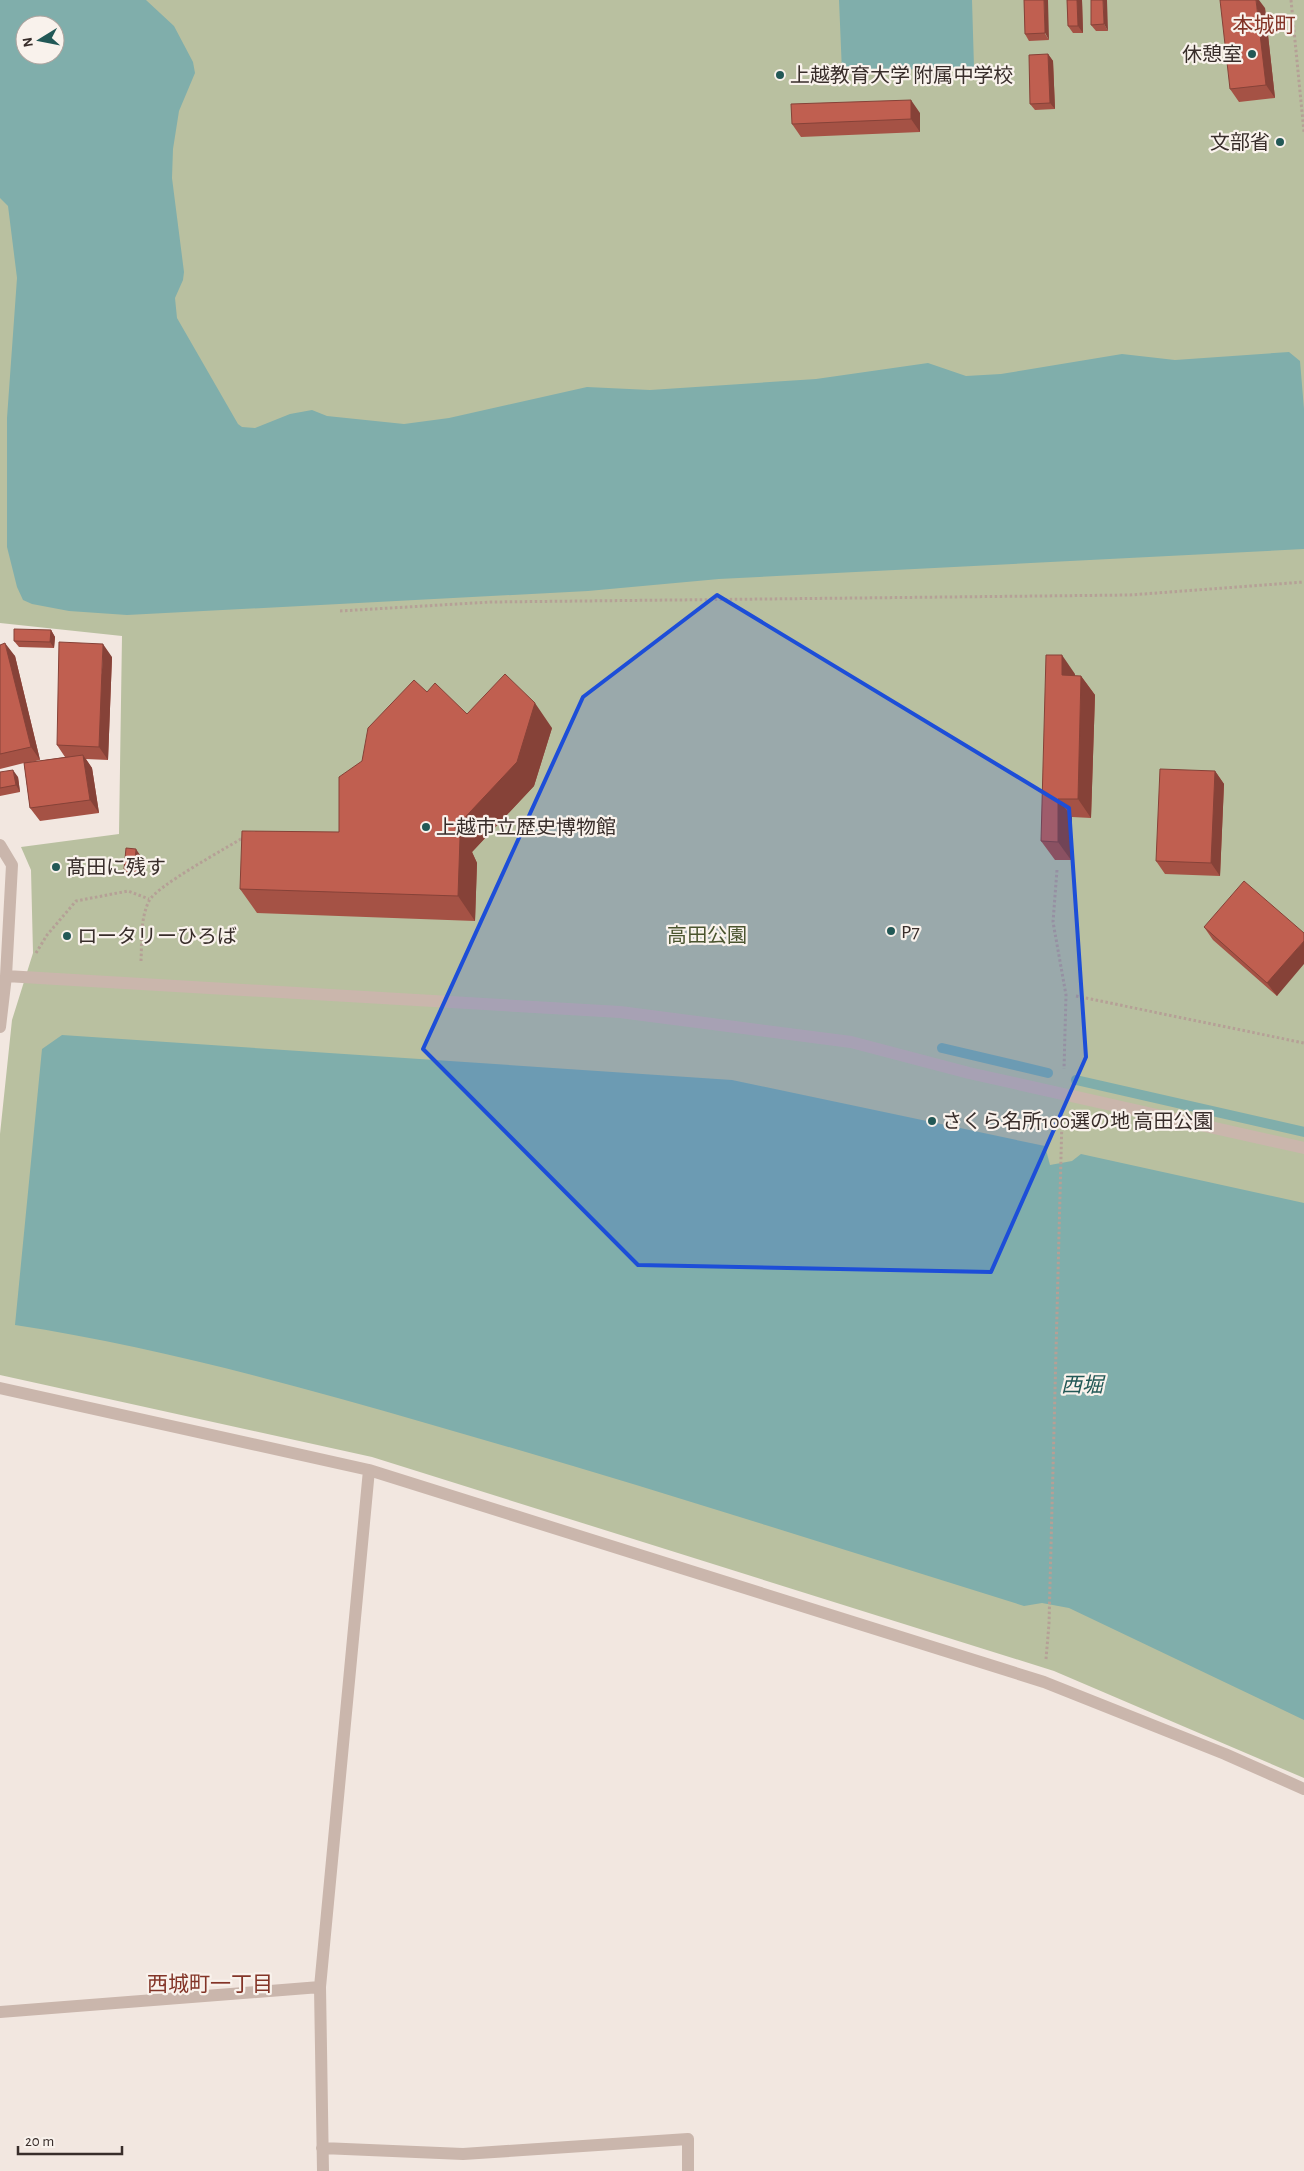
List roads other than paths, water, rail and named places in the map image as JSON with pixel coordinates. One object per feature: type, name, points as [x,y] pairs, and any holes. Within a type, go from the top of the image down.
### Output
[{"type":"street","points":[[0,845],[6,866],[6,976],[0,1027]]},
{"type":"street","points":[[6,976],[620,1012],[851,1042],[969,1073],[1304,1148]]},
{"type":"street","points":[[0,1388],[370,1470],[1044,1682],[1225,1754],[1304,1789]]},
{"type":"street","points":[[323,2171],[320,1987],[370,1470]]},
{"type":"street","points":[[0,2012],[320,1987]]},
{"type":"street","points":[[322,2148],[463,2154],[688,2139],[688,2171]]},
{"type":"water","points":[[0,0],[146,0],[174,26],[193,62],[195,73],[179,111],[173,149],[172,178],[184,272],[183,280],[175,298],[177,318],[238,424],[242,427],[255,428],[290,414],[312,410],[327,416],[404,424],[449,418],[587,387],[650,390],[816,379],[928,363],[966,376],[1001,374],[1122,354],[1175,360],[1289,352],[1300,361],[1304,409],[1304,549],[719,579],[588,591],[127,615],[69,611],[32,604],[23,600],[17,587],[7,547],[7,418],[17,278],[8,206],[0,198]]},
{"type":"water","points":[[839,0],[972,0],[974,67],[842,72]]},
{"type":"water","name":"西堀","points":[[62,1035],[732,1080],[1045,1146],[1050,1165],[1072,1161],[1081,1154],[1304,1203],[1304,1720],[1069,1608],[1042,1603],[1024,1606],[578,1468],[276,1381],[171,1355],[15,1325],[42,1049]]},
{"type":"waterway","points":[[942,1048],[1048,1073]]},
{"type":"waterway","points":[[1076,1080],[1304,1132]]},
{"type":"place","name":"休憩室","points":[[1252,54]]},
{"type":"place","name":"上越教育大学 附属中学校","points":[[780,75]]},
{"type":"place","name":"文部省","points":[[1280,142]]},
{"type":"place","name":"上越市立歴史博物館","points":[[426,827]]},
{"type":"place","name":"髙田に残す","points":[[56,867]]},
{"type":"place","name":"P7","points":[[891,931]]},
{"type":"place","name":"ロータリーひろば","points":[[67,936]]},
{"type":"place","name":"さくら名所100選の地 高田公園","points":[[932,1121]]},
{"type":"district","name":"本城町","points":[[1264,25]]},
{"type":"district","name":"西城町一丁目","points":[[210,1984]]},
{"type":"park label","name":"高田公園","points":[[707,935]]}]
